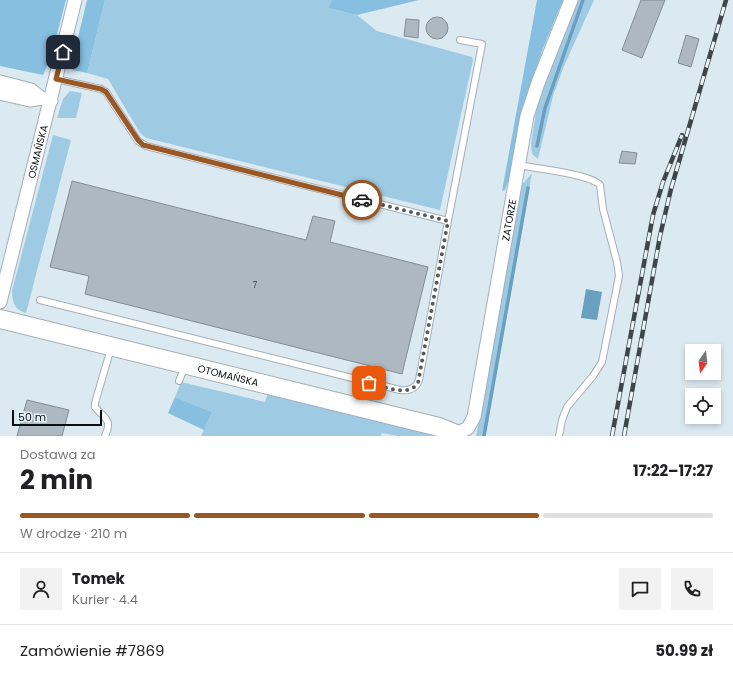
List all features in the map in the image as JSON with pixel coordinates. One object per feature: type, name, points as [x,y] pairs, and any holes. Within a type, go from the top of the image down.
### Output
[{"type":"street","name":"OSMAŃSKA","points":[[0,302],[46,99],[56,79],[76,0]]},
{"type":"street","name":"ZATORZE","points":[[457,435],[468,428],[474,416],[527,116],[538,83],[571,0]]},
{"type":"street","points":[[0,82],[31,90],[46,99]]},
{"type":"street","points":[[0,93],[30,100],[46,99]]},
{"type":"street","name":"OTOMAŃSKA","points":[[0,319],[439,428],[457,435]]},
{"type":"lane","points":[[40,300],[400,390],[409,390],[417,385],[419,380],[482,44],[460,40]]},
{"type":"lane","points":[[56,79],[101,89],[106,92],[138,140],[146,146],[448,221]]},
{"type":"lane","points":[[518,165],[582,177],[598,182],[600,185],[603,209],[617,262],[619,276],[603,358],[593,376],[567,407],[562,420],[559,436]]},
{"type":"lane","points":[[105,436],[109,423],[106,417],[95,407],[95,403],[111,346]]},
{"type":"lane","points":[[179,381],[186,364]]},
{"type":"shaded area","points":[[0,0],[66,0],[51,57],[43,75],[0,66]]},
{"type":"shaded area","points":[[87,0],[105,0],[87,73],[73,70],[71,67]]},
{"type":"shaded area","points":[[105,0],[332,0],[328,8],[357,15],[377,31],[472,57],[473,60],[440,210],[146,138],[140,133],[108,79],[87,73]]},
{"type":"shaded area","points":[[332,0],[419,0],[357,15],[328,8]]},
{"type":"shaded area","points":[[537,0],[563,0],[542,51],[525,103],[508,182],[505,190],[502,191]]},
{"type":"shaded area","points":[[577,0],[594,0],[564,66],[553,96],[538,159],[532,154],[531,144],[537,105]]},
{"type":"shaded area","points":[[70,91],[82,93],[76,118],[57,118],[63,99]]},
{"type":"shaded area","points":[[53,135],[71,140],[26,313],[19,310],[15,305],[12,291]]},
{"type":"shaded area","points":[[532,173],[485,436],[476,436],[522,185]]},
{"type":"shaded area","points":[[586,289],[602,292],[597,320],[581,318]]},
{"type":"shaded area","points":[[181,382],[265,402],[268,393],[436,436],[397,436],[382,433],[381,436],[201,436],[212,412],[175,397]]},
{"type":"shaded area","points":[[175,397],[212,412],[204,430],[168,413]]},
{"type":"building","points":[[641,0],[665,0],[642,58],[622,50]]},
{"type":"building","points":[[437,17],[445,20],[448,28],[445,36],[437,39],[429,36],[426,28],[429,20]]},
{"type":"building","points":[[406,19],[419,20],[418,38],[404,36]]},
{"type":"building","points":[[686,35],[699,39],[691,67],[678,63]]},
{"type":"building","points":[[622,151],[637,153],[635,164],[619,163]]},
{"type":"building","points":[[72,181],[306,240],[313,216],[335,221],[330,242],[428,267],[402,374],[85,294],[89,276],[50,267]]},
{"type":"building","points":[[27,400],[69,410],[62,436],[17,436]]},
{"type":"waterway","points":[[537,146],[545,108],[583,0]]},
{"type":"waterway","points":[[484,436],[528,188]]},
{"type":"railway","points":[[624,436],[660,236],[671,189],[726,0]]},
{"type":"railway","points":[[612,436],[653,215],[663,182],[682,135]]},
{"type":"way so far","points":[[362,200],[448,221],[418,383],[414,388],[405,391],[369,383]]},
{"type":"route","points":[[63,52],[56,79],[101,89],[106,92],[138,140],[143,145],[154,149],[362,200]]}]
